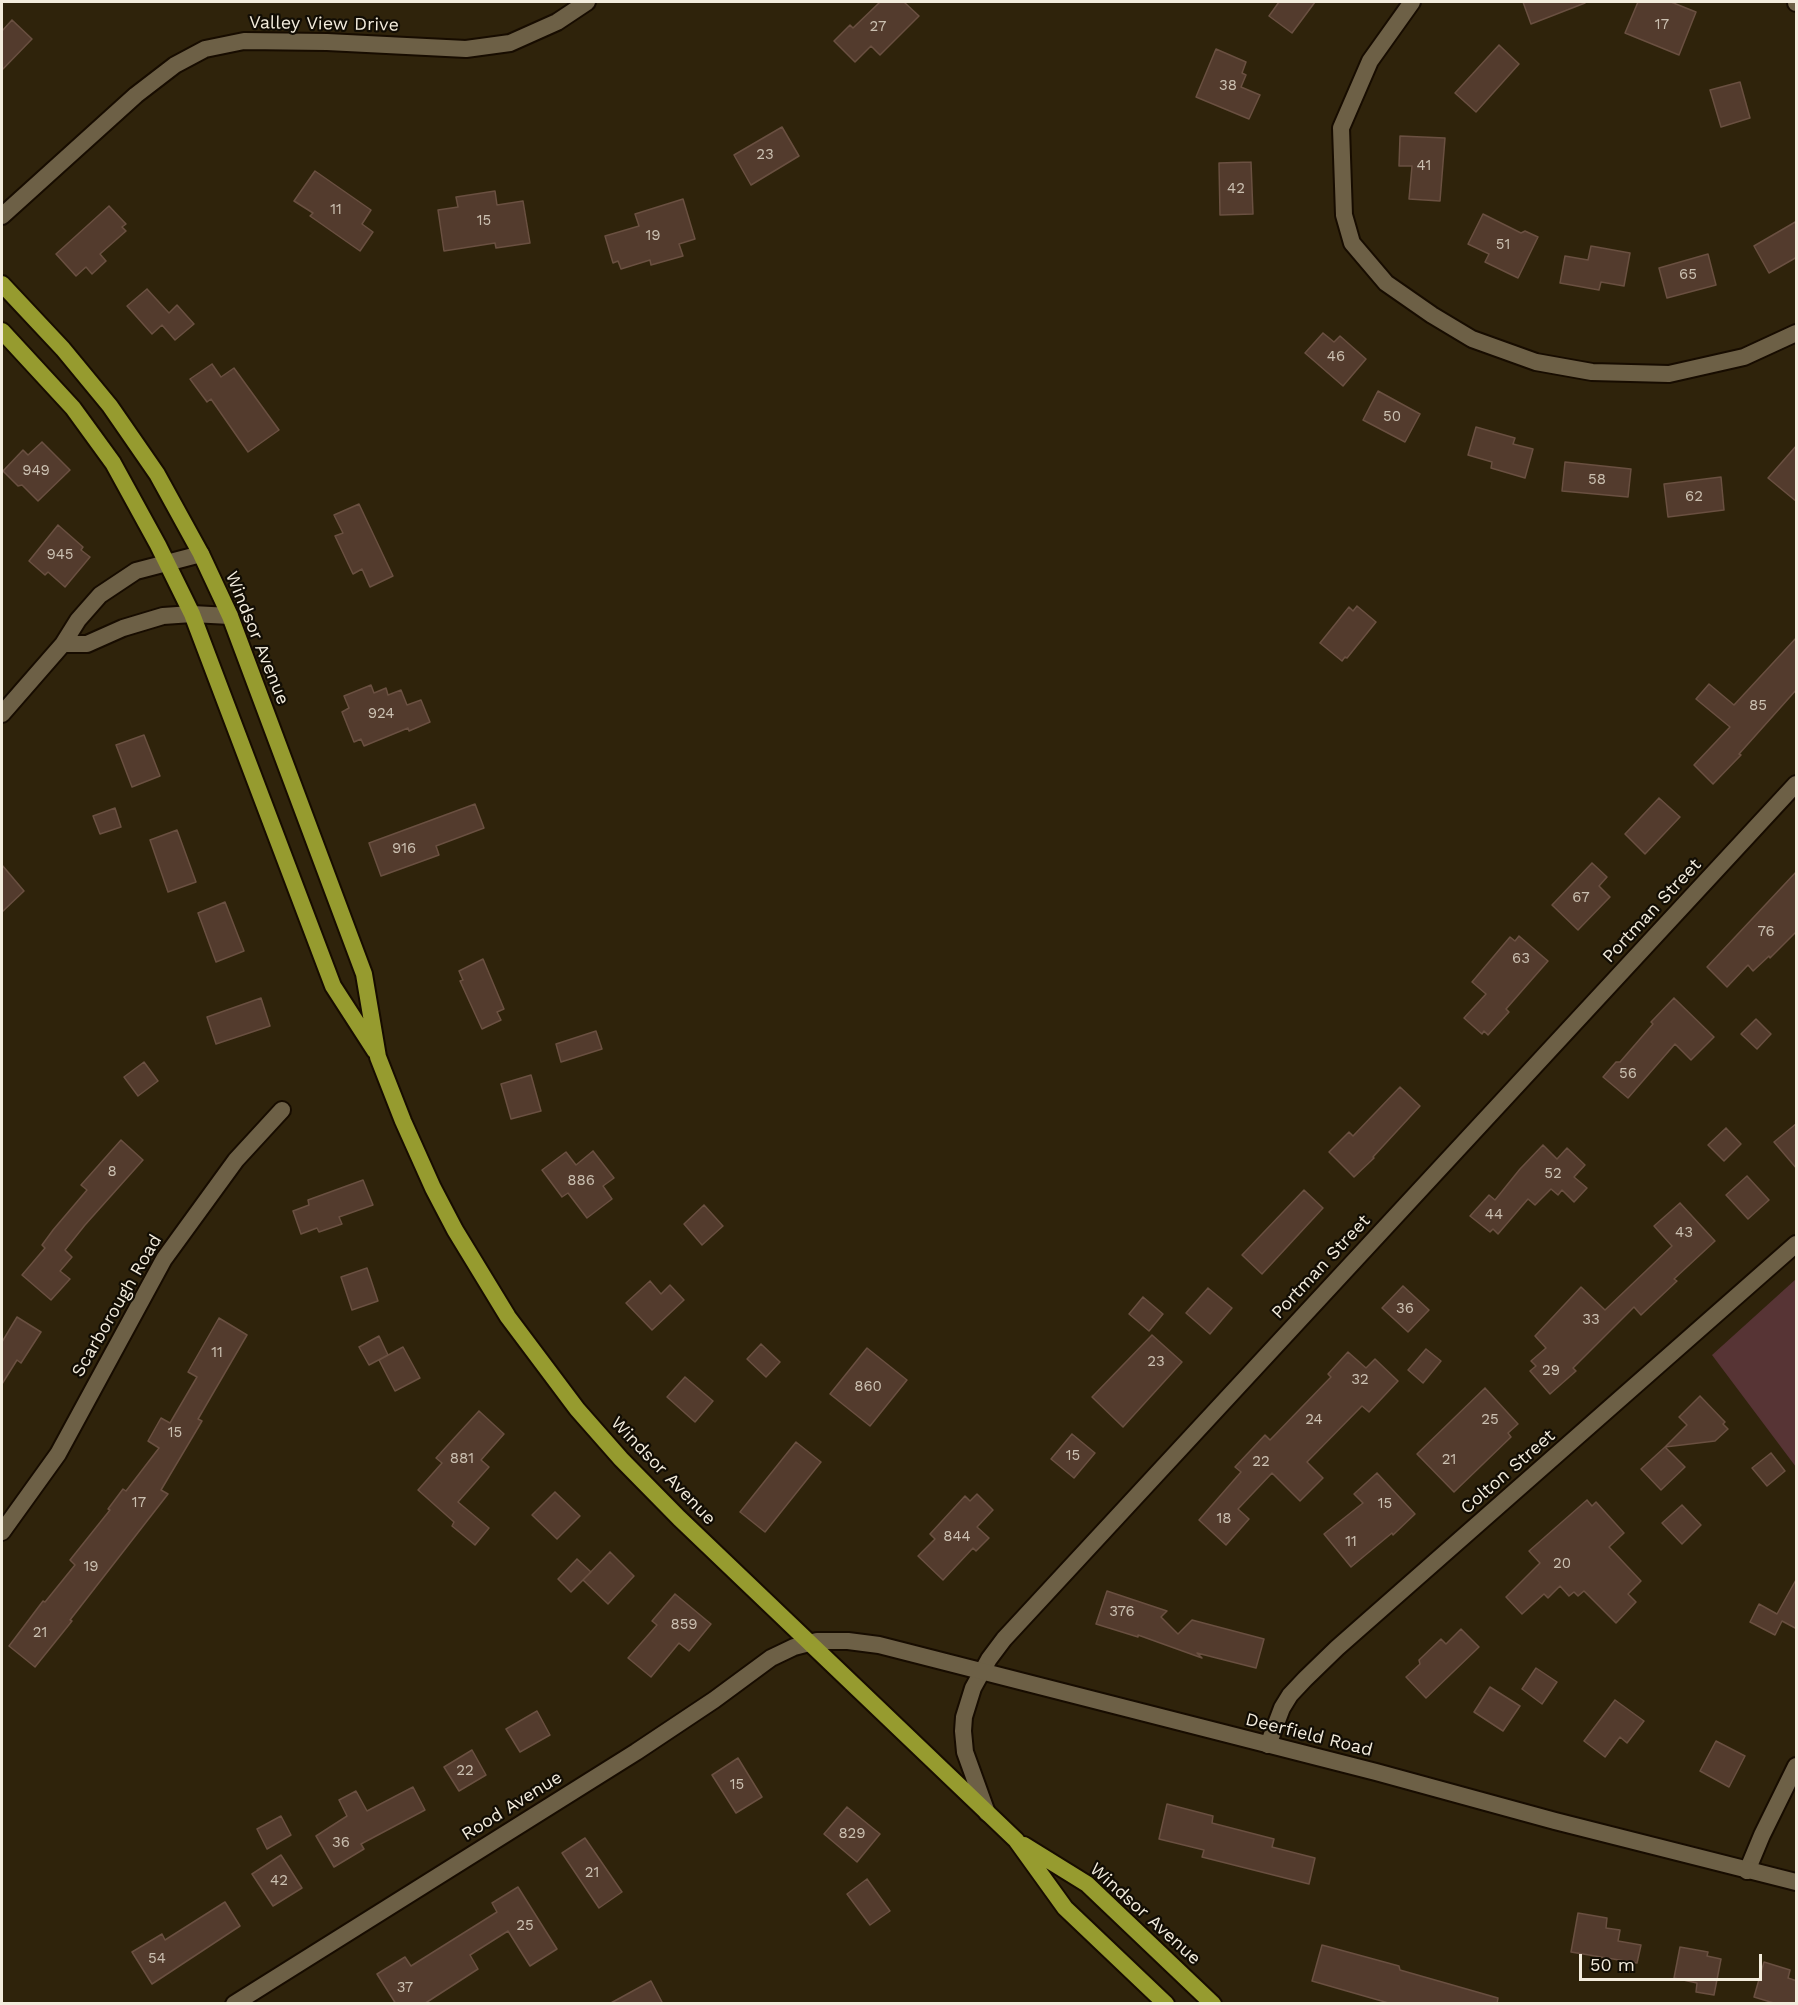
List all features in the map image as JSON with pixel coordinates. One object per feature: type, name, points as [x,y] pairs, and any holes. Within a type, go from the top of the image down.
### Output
[{"type":"main road","name":"Windsor Avenue","points":[[2,284],[63,349],[110,406],[157,474],[201,554],[230,616],[364,974],[378,1057]]},
{"type":"main road","name":"Windsor Avenue","points":[[2,331],[73,408],[107,454],[167,563],[192,615],[333,986],[378,1057],[415,1150],[455,1230],[502,1307],[545,1367],[577,1409],[621,1459],[679,1518],[987,1814],[1016,1840],[1087,1884],[1213,2004]]},
{"type":"main road","name":"Windsor Avenue","points":[[1016,1840],[1065,1908],[1166,2004]]},
{"type":"street","name":"Valley View Drive","points":[[2,216],[136,94],[175,65],[205,49],[244,41],[327,42],[466,49],[510,43],[557,22],[587,2]]},
{"type":"street","points":[[1412,2],[1370,61],[1341,128],[1344,215],[1352,243],[1386,283],[1472,339],[1536,362],[1592,372],[1669,374],[1744,357],[1797,333]]},
{"type":"street","points":[[2,714],[63,644],[78,620],[100,595],[136,571],[201,554]]},
{"type":"street","points":[[63,644],[87,644],[123,628],[163,616],[230,616]]},
{"type":"street","name":"Portman Street","points":[[987,1814],[965,1752],[963,1731],[969,1698],[981,1671],[999,1646],[1797,784]]},
{"type":"street","name":"Scarborough Road","points":[[2,1532],[58,1455],[164,1258],[236,1160],[282,1110]]},
{"type":"street","name":"Colton Street","points":[[1268,1745],[1282,1708],[1290,1695],[1337,1648],[1797,1244]]},
{"type":"street","name":"Deerfield Road","points":[[810,1643],[831,1641],[866,1643],[1376,1772],[1555,1821],[1797,1882]]},
{"type":"street","name":"Rood Avenue","points":[[234,2004],[636,1752],[771,1658],[794,1647],[810,1643]]},
{"type":"street","points":[[1747,1871],[1762,1835],[1797,1766]]},
{"type":"shaded area","points":[[1796,1279],[1796,1467],[1712,1355]]},
{"type":"building","points":[[880,2],[904,2],[919,16],[880,55],[871,46],[855,62],[834,41],[850,25],[853,28]]},
{"type":"building","points":[[1279,2],[1315,2],[1292,33],[1269,16]]},
{"type":"building","points":[[1523,2],[1585,2],[1585,3],[1531,24]]},
{"type":"building","points":[[1638,2],[1671,2],[1696,12],[1679,55],[1625,33]]},
{"type":"building","points":[[12,20],[32,39],[2,70],[2,31]]},
{"type":"building","points":[[1499,45],[1519,64],[1476,112],[1455,93]]},
{"type":"building","points":[[1216,49],[1246,62],[1242,73],[1246,75],[1241,87],[1260,95],[1249,119],[1196,97]]},
{"type":"building","points":[[1740,82],[1750,118],[1721,127],[1710,90]]},
{"type":"building","points":[[782,127],[799,156],[751,185],[734,155]]},
{"type":"building","points":[[1400,136],[1445,138],[1440,201],[1409,199],[1412,166],[1399,166]]},
{"type":"building","points":[[1251,162],[1253,214],[1220,215],[1219,163]]},
{"type":"building","points":[[315,171],[371,210],[362,224],[373,232],[360,251],[310,216],[313,213],[294,201]]},
{"type":"building","points":[[495,191],[497,205],[523,201],[530,243],[496,248],[495,243],[444,251],[438,210],[458,207],[456,197]]},
{"type":"building","points":[[683,199],[695,239],[679,244],[683,256],[651,265],[650,260],[621,269],[618,261],[613,263],[605,236],[639,226],[635,214]]},
{"type":"building","points":[[109,206],[126,224],[122,227],[126,231],[100,254],[106,261],[92,274],[86,267],[76,276],[56,254]]},
{"type":"building","points":[[1483,214],[1521,233],[1525,231],[1538,237],[1518,278],[1485,262],[1489,254],[1468,244]]},
{"type":"building","points":[[1797,221],[1797,257],[1769,273],[1754,246]]},
{"type":"building","points":[[1591,246],[1630,253],[1624,286],[1601,282],[1599,290],[1560,283],[1565,256],[1588,260]]},
{"type":"building","points":[[1708,254],[1716,285],[1667,298],[1659,268]]},
{"type":"building","points":[[147,289],[169,313],[177,305],[194,324],[175,340],[162,325],[152,334],[127,306]]},
{"type":"building","points":[[1323,333],[1334,342],[1340,336],[1366,359],[1343,386],[1305,353]]},
{"type":"building","points":[[212,364],[221,377],[234,368],[279,430],[248,452],[211,399],[207,402],[190,379]]},
{"type":"building","points":[[1378,391],[1420,414],[1405,442],[1363,420]]},
{"type":"building","points":[[1476,427],[1515,438],[1513,444],[1533,449],[1525,478],[1491,468],[1492,462],[1468,455]]},
{"type":"building","points":[[42,442],[70,470],[38,501],[3,471],[23,450],[28,455]]},
{"type":"building","points":[[1797,445],[1797,502],[1768,478]]},
{"type":"building","points":[[1565,462],[1631,469],[1628,497],[1562,491]]},
{"type":"building","points":[[1721,477],[1724,510],[1668,517],[1664,484]]},
{"type":"building","points":[[359,504],[393,576],[370,587],[362,569],[353,574],[335,536],[343,533],[334,515]]},
{"type":"building","points":[[58,525],[83,547],[81,550],[90,557],[65,587],[48,572],[45,575],[29,561]]},
{"type":"building","points":[[1357,606],[1376,622],[1342,661],[1320,643],[1349,607],[1353,611]]},
{"type":"building","points":[[1797,637],[1797,689],[1713,784],[1694,765],[1730,727],[1696,699],[1709,684],[1734,705]]},
{"type":"building","points":[[371,685],[374,693],[386,688],[388,695],[401,690],[407,705],[421,700],[430,722],[409,731],[408,728],[364,746],[361,739],[354,742],[342,712],[349,708],[344,696]]},
{"type":"building","points":[[144,735],[160,776],[132,787],[116,745]]},
{"type":"building","points":[[1659,798],[1680,817],[1645,854],[1625,834]]},
{"type":"building","points":[[475,804],[484,828],[436,846],[439,855],[381,876],[369,843]]},
{"type":"building","points":[[115,808],[121,827],[100,834],[93,816]]},
{"type":"building","points":[[177,830],[196,882],[168,892],[150,840]]},
{"type":"building","points":[[1592,863],[1607,877],[1599,886],[1610,897],[1578,930],[1552,905]]},
{"type":"building","points":[[2,865],[24,891],[2,912]]},
{"type":"building","points":[[1797,871],[1797,931],[1770,958],[1769,956],[1753,971],[1748,965],[1727,987],[1707,967]]},
{"type":"building","points":[[225,902],[244,951],[216,962],[198,913]]},
{"type":"building","points":[[1519,936],[1548,961],[1506,1009],[1509,1012],[1488,1035],[1484,1031],[1482,1034],[1464,1018],[1486,994],[1472,982],[1510,937],[1515,941]]},
{"type":"building","points":[[483,959],[504,1009],[497,1012],[501,1020],[482,1029],[460,981],[463,980],[459,971]]},
{"type":"building","points":[[261,998],[270,1026],[216,1044],[207,1017]]},
{"type":"building","points":[[1674,998],[1714,1037],[1691,1060],[1675,1044],[1628,1098],[1603,1077],[1616,1062],[1620,1062],[1653,1024],[1651,1022]]},
{"type":"building","points":[[1756,1019],[1771,1034],[1757,1049],[1741,1034]]},
{"type":"building","points":[[596,1031],[602,1049],[561,1062],[556,1044]]},
{"type":"building","points":[[144,1062],[158,1081],[138,1096],[124,1077]]},
{"type":"building","points":[[531,1075],[541,1111],[511,1119],[501,1084]]},
{"type":"building","points":[[1400,1087],[1420,1106],[1354,1177],[1329,1152],[1349,1132],[1353,1136]]},
{"type":"building","points":[[1797,1123],[1797,1169],[1774,1142]]},
{"type":"building","points":[[1726,1128],[1741,1144],[1724,1161],[1708,1145]]},
{"type":"building","points":[[121,1140],[143,1160],[65,1250],[72,1257],[60,1271],[70,1279],[51,1300],[22,1275],[45,1248],[42,1245],[53,1230],[87,1190],[81,1185]]},
{"type":"building","points":[[1543,1145],[1557,1159],[1567,1148],[1585,1165],[1574,1177],[1587,1188],[1574,1202],[1562,1190],[1558,1195],[1551,1189],[1535,1205],[1528,1199],[1498,1234],[1493,1229],[1490,1232],[1470,1216],[1489,1195],[1495,1200]]},
{"type":"building","points":[[593,1151],[614,1178],[603,1186],[612,1199],[587,1218],[568,1193],[562,1197],[542,1170],[566,1152],[576,1165]]},
{"type":"building","points":[[1747,1176],[1769,1200],[1748,1219],[1726,1195]]},
{"type":"building","points":[[363,1180],[373,1205],[339,1217],[342,1224],[319,1232],[317,1228],[301,1234],[293,1211],[309,1205],[308,1200]]},
{"type":"building","points":[[1304,1190],[1323,1208],[1262,1274],[1242,1255]]},
{"type":"building","points":[[1680,1203],[1715,1241],[1674,1279],[1677,1281],[1641,1315],[1634,1307],[1573,1368],[1576,1371],[1550,1394],[1530,1371],[1536,1366],[1531,1361],[1546,1348],[1535,1336],[1581,1287],[1605,1310],[1672,1246],[1654,1226]]},
{"type":"building","points":[[704,1205],[723,1226],[702,1245],[684,1224]]},
{"type":"building","points":[[367,1268],[378,1301],[352,1310],[341,1277]]},
{"type":"building","points":[[650,1281],[661,1294],[670,1285],[684,1300],[652,1330],[626,1303]]},
{"type":"building","points":[[1403,1286],[1429,1310],[1408,1332],[1382,1308]]},
{"type":"building","points":[[1208,1288],[1232,1308],[1210,1334],[1186,1313]]},
{"type":"building","points":[[1143,1297],[1163,1314],[1149,1331],[1129,1314]]},
{"type":"building","points":[[17,1317],[41,1332],[21,1363],[17,1360],[2,1384],[2,1342]]},
{"type":"building","points":[[219,1318],[247,1335],[198,1419],[202,1421],[161,1490],[168,1494],[35,1667],[9,1646],[43,1601],[45,1602],[75,1565],[70,1560],[110,1510],[108,1509],[123,1489],[126,1491],[159,1448],[148,1441],[161,1418],[170,1423],[197,1377],[188,1372]]},
{"type":"building","points":[[1152,1335],[1182,1362],[1123,1427],[1092,1397]]},
{"type":"building","points":[[379,1336],[388,1355],[369,1365],[359,1347]]},
{"type":"building","points":[[761,1344],[780,1362],[766,1377],[747,1359]]},
{"type":"building","points":[[403,1347],[420,1378],[395,1391],[379,1360]]},
{"type":"building","points":[[867,1348],[907,1380],[870,1426],[830,1394]]},
{"type":"building","points":[[1426,1349],[1441,1361],[1423,1383],[1408,1370]]},
{"type":"building","points":[[1348,1352],[1366,1368],[1375,1359],[1398,1381],[1369,1412],[1362,1406],[1307,1462],[1323,1478],[1300,1501],[1272,1473],[1238,1509],[1249,1519],[1226,1545],[1199,1520],[1241,1472],[1235,1467],[1265,1435],[1270,1440],[1331,1377],[1328,1374]]},
{"type":"building","points":[[685,1377],[713,1401],[695,1422],[667,1397]]},
{"type":"building","points":[[1485,1388],[1518,1424],[1508,1433],[1511,1437],[1454,1492],[1417,1454]]},
{"type":"building","points":[[1700,1396],[1725,1422],[1723,1424],[1728,1429],[1715,1441],[1665,1447],[1687,1425],[1679,1417]]},
{"type":"building","points":[[479,1411],[504,1434],[481,1460],[489,1467],[458,1502],[489,1528],[475,1545],[452,1526],[454,1522],[418,1490],[442,1463],[436,1458]]},
{"type":"building","points":[[1072,1434],[1095,1453],[1074,1478],[1051,1459]]},
{"type":"building","points":[[796,1442],[821,1462],[765,1532],[740,1512]]},
{"type":"building","points":[[1665,1447],[1685,1467],[1661,1490],[1641,1469]]},
{"type":"building","points":[[1771,1453],[1785,1471],[1767,1486],[1752,1468]]},
{"type":"building","points":[[1377,1473],[1415,1514],[1393,1535],[1392,1533],[1351,1567],[1324,1534],[1363,1503],[1354,1494]]},
{"type":"building","points":[[555,1492],[580,1516],[557,1539],[532,1515]]},
{"type":"building","points":[[977,1494],[993,1510],[977,1527],[989,1538],[976,1551],[973,1548],[943,1580],[918,1556],[935,1539],[930,1534],[965,1496],[970,1501]]},
{"type":"building","points":[[1587,1500],[1592,1506],[1596,1502],[1624,1533],[1609,1547],[1641,1581],[1628,1594],[1636,1602],[1616,1623],[1584,1591],[1578,1596],[1574,1592],[1569,1596],[1560,1586],[1548,1598],[1544,1594],[1522,1614],[1506,1597],[1540,1563],[1529,1551]]},
{"type":"building","points":[[1682,1505],[1701,1525],[1682,1544],[1662,1523]]},
{"type":"building","points":[[610,1552],[634,1576],[608,1604],[583,1580]]},
{"type":"building","points":[[577,1559],[591,1572],[571,1592],[558,1579]]},
{"type":"building","points":[[1797,1578],[1797,1629],[1782,1621],[1775,1635],[1750,1622],[1759,1604],[1777,1614]]},
{"type":"building","points":[[1107,1591],[1167,1611],[1161,1617],[1178,1634],[1192,1620],[1264,1639],[1256,1668],[1197,1653],[1202,1658],[1138,1635],[1138,1637],[1096,1624]]},
{"type":"building","points":[[675,1594],[711,1624],[689,1651],[679,1643],[651,1677],[628,1658],[657,1625],[652,1621]]},
{"type":"building","points":[[1461,1629],[1479,1647],[1426,1698],[1406,1677],[1420,1664],[1419,1660],[1441,1639],[1446,1644]]},
{"type":"building","points":[[1536,1668],[1557,1682],[1542,1704],[1522,1689]]},
{"type":"building","points":[[1490,1687],[1520,1706],[1503,1731],[1474,1712]]},
{"type":"building","points":[[1615,1700],[1644,1721],[1627,1743],[1620,1737],[1605,1757],[1584,1741]]},
{"type":"building","points":[[537,1711],[550,1735],[520,1752],[506,1729]]},
{"type":"building","points":[[1716,1741],[1745,1756],[1729,1787],[1700,1771]]},
{"type":"building","points":[[472,1750],[486,1775],[459,1791],[444,1767]]},
{"type":"building","points":[[738,1758],[762,1797],[736,1813],[712,1775]]},
{"type":"building","points":[[413,1787],[425,1810],[361,1844],[364,1849],[334,1867],[316,1836],[347,1816],[339,1800],[356,1791],[367,1811]]},
{"type":"building","points":[[1167,1804],[1213,1816],[1212,1823],[1274,1839],[1272,1847],[1315,1858],[1309,1884],[1202,1857],[1204,1850],[1159,1839]]},
{"type":"building","points":[[847,1807],[880,1834],[857,1862],[824,1834]]},
{"type":"building","points":[[281,1816],[291,1835],[267,1849],[257,1829]]},
{"type":"building","points":[[585,1838],[622,1892],[599,1908],[562,1853]]},
{"type":"building","points":[[281,1855],[302,1888],[273,1906],[252,1874]]},
{"type":"building","points":[[867,1879],[890,1911],[870,1925],[847,1894]]},
{"type":"building","points":[[518,1887],[557,1949],[530,1966],[508,1931],[470,1955],[478,1969],[424,2004],[396,2004],[377,1974],[405,1957],[411,1966],[497,1912],[492,1903]]},
{"type":"building","points":[[225,1902],[240,1926],[152,1984],[132,1952],[162,1934],[165,1940]]},
{"type":"building","points":[[1578,1913],[1607,1918],[1606,1928],[1620,1930],[1618,1941],[1641,1945],[1637,1963],[1571,1952]]},
{"type":"building","points":[[1322,1945],[1399,1966],[1400,1970],[1498,1998],[1497,2004],[1392,2004],[1312,1981]]},
{"type":"building","points":[[1680,1947],[1708,1952],[1707,1956],[1721,1959],[1714,1995],[1696,1992],[1697,1983],[1674,1978]]},
{"type":"building","points":[[1764,1962],[1790,1970],[1788,1978],[1797,1981],[1797,2004],[1777,2004],[1754,1997]]},
{"type":"building","points":[[651,1981],[663,2004],[609,2004]]}]
